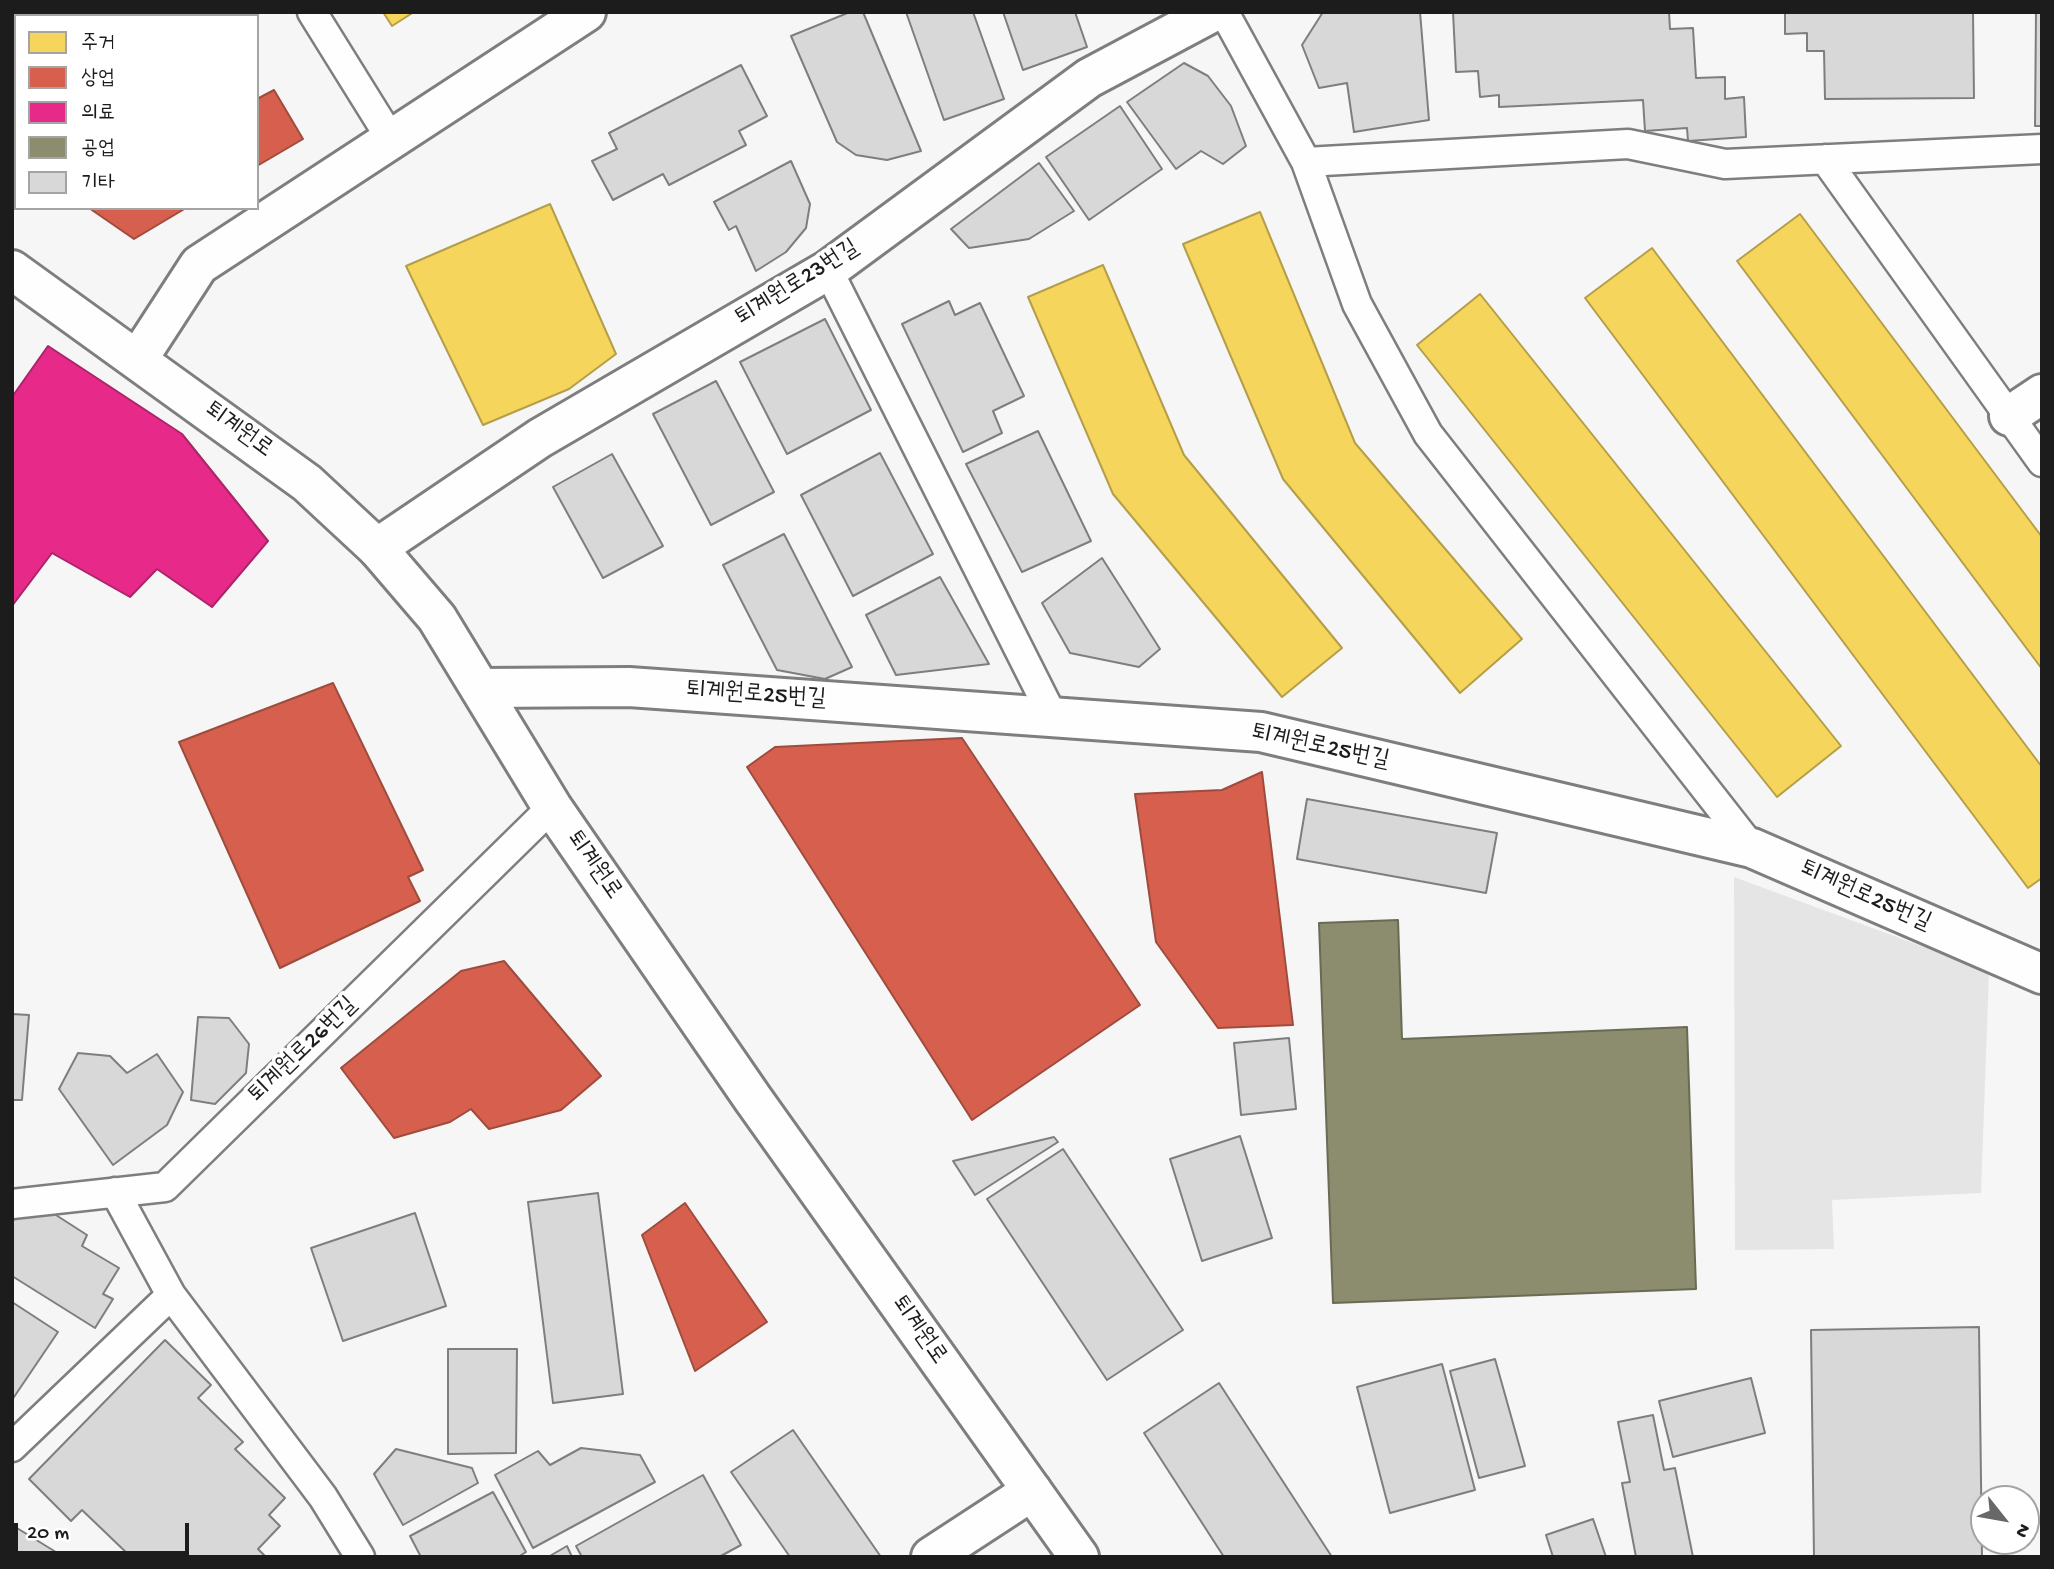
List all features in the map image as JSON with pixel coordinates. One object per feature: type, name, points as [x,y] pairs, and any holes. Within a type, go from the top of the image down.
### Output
[{"type":"street","points":[[138,359],[199,265],[586,12]]},
{"type":"street","name":"퇴계원로23번길","points":[[377,548],[540,438],[828,270],[1089,78],[1213,12]]},
{"type":"street","name":"퇴계원로","points":[[12,270],[307,483],[377,548],[437,618],[552,807],[753,1099],[1079,1557]]},
{"type":"street","points":[[2009,416],[2042,394]]},
{"type":"street","name":"퇴계원로25번길","points":[[480,688],[629,687],[1261,732],[1752,848],[2042,974]]},
{"type":"street","points":[[931,1557],[1032,1491]]},
{"type":"lane","points":[[312,12],[391,139]]},
{"type":"lane","points":[[1224,12],[1306,162],[1357,304],[1428,433],[1752,848]]},
{"type":"lane","points":[[1306,162],[1628,144],[1725,164],[2042,149]]},
{"type":"lane","points":[[1825,159],[2042,462]]},
{"type":"lane","points":[[828,270],[1054,718]]},
{"type":"lane","name":"퇴계원로26번길","points":[[12,1204],[165,1187],[552,807]]},
{"type":"lane","points":[[115,1192],[170,1295],[323,1497],[360,1557]]},
{"type":"lane","points":[[12,1447],[170,1295]]},
{"type":"shaded area","points":[[1734,877],[1989,971],[1981,1193],[1832,1200],[1834,1249],[1735,1250]]},
{"type":"building: 주거","points":[[383,12],[414,12],[392,26]]},
{"type":"building: 주거","points":[[550,204],[616,354],[569,389],[483,425],[406,266]]},
{"type":"building: 주거","points":[[1260,212],[1355,443],[1522,639],[1460,693],[1283,479],[1183,244]]},
{"type":"building: 주거","points":[[1800,214],[2042,537],[2042,669],[1737,261]]},
{"type":"building: 주거","points":[[1652,248],[2042,767],[2042,878],[2028,888],[1585,298]]},
{"type":"building: 주거","points":[[1103,265],[1184,455],[1342,648],[1282,697],[1113,494],[1028,297]]},
{"type":"building: 주거","points":[[1480,294],[1841,746],[1777,797],[1417,345]]},
{"type":"building: 상업","points":[[12,65],[14,158],[12,157]]},
{"type":"building: 상업","points":[[274,90],[303,139],[259,165],[259,98]]},
{"type":"building: 상업","points":[[92,210],[183,210],[134,239]]},
{"type":"building: 상업","points":[[333,683],[423,870],[408,877],[420,901],[280,968],[179,742]]},
{"type":"building: 상업","points":[[962,738],[1140,1005],[972,1120],[747,767],[775,747]]},
{"type":"building: 상업","points":[[1262,772],[1293,1025],[1218,1028],[1156,942],[1135,794],[1222,790]]},
{"type":"building: 상업","points":[[504,961],[601,1076],[561,1110],[489,1129],[471,1109],[450,1122],[394,1138],[341,1068],[461,971]]},
{"type":"building: 상업","points":[[685,1203],[767,1322],[695,1371],[642,1235]]},
{"type":"building: 의료","points":[[48,346],[182,434],[268,541],[212,607],[157,569],[130,597],[52,553],[12,606],[12,397]]},
{"type":"building: 공업","points":[[1398,920],[1402,1039],[1687,1027],[1696,1289],[1333,1303],[1319,923]]},
{"type":"building: 기타","points":[[850,12],[863,12],[921,151],[887,160],[856,155],[837,142],[791,36]]},
{"type":"building: 기타","points":[[906,12],[973,12],[1004,99],[944,120]]},
{"type":"building: 기타","points":[[1003,12],[1075,12],[1087,47],[1023,70]]},
{"type":"building: 기타","points":[[1323,12],[1420,12],[1429,120],[1354,132],[1347,83],[1319,88],[1302,45]]},
{"type":"building: 기타","points":[[1453,12],[1669,12],[1670,29],[1693,28],[1696,78],[1725,77],[1725,99],[1744,97],[1746,137],[1688,141],[1687,128],[1645,131],[1643,100],[1499,107],[1499,95],[1480,97],[1478,71],[1456,72]]},
{"type":"building: 기타","points":[[1785,12],[1973,12],[1974,98],[1825,99],[1824,51],[1807,51],[1807,33],[1785,34]]},
{"type":"building: 기타","points":[[2036,12],[2042,12],[2042,126],[2035,126]]},
{"type":"building: 기타","points":[[1184,63],[1208,76],[1231,106],[1246,146],[1223,164],[1201,151],[1176,169],[1127,102]]},
{"type":"building: 기타","points":[[741,65],[767,116],[739,131],[746,145],[669,185],[663,174],[613,200],[592,161],[617,149],[609,133]]},
{"type":"building: 기타","points":[[1120,106],[1162,169],[1089,220],[1046,157]]},
{"type":"building: 기타","points":[[791,161],[810,204],[806,228],[786,252],[756,271],[736,226],[729,230],[714,202]]},
{"type":"building: 기타","points":[[1039,163],[1074,211],[1029,239],[969,248],[951,229]]},
{"type":"building: 기타","points":[[949,301],[955,315],[980,303],[1024,396],[993,411],[1002,433],[963,452],[902,324]]},
{"type":"building: 기타","points":[[825,319],[871,410],[787,454],[740,362]]},
{"type":"building: 기타","points":[[716,381],[774,492],[711,525],[653,414]]},
{"type":"building: 기타","points":[[1038,431],[1091,541],[1022,572],[966,464]]},
{"type":"building: 기타","points":[[880,453],[933,554],[853,596],[801,495]]},
{"type":"building: 기타","points":[[612,454],[663,546],[603,578],[553,487]]},
{"type":"building: 기타","points":[[784,534],[852,667],[825,679],[777,670],[723,565]]},
{"type":"building: 기타","points":[[1102,558],[1160,649],[1139,667],[1070,653],[1042,603]]},
{"type":"building: 기타","points":[[940,577],[989,664],[896,675],[866,615]]},
{"type":"building: 기타","points":[[1307,799],[1497,833],[1486,893],[1297,859]]},
{"type":"building: 기타","points":[[12,1014],[29,1015],[22,1100],[12,1100]]},
{"type":"building: 기타","points":[[198,1017],[229,1018],[249,1044],[246,1073],[215,1104],[191,1100]]},
{"type":"building: 기타","points":[[1289,1038],[1296,1109],[1241,1115],[1234,1043]]},
{"type":"building: 기타","points":[[78,1053],[110,1056],[127,1073],[157,1054],[183,1092],[167,1125],[113,1165],[59,1089]]},
{"type":"building: 기타","points":[[1240,1136],[1272,1238],[1202,1261],[1170,1159]]},
{"type":"building: 기타","points":[[1054,1137],[1058,1142],[975,1195],[953,1161]]},
{"type":"building: 기타","points":[[1063,1149],[1183,1330],[1107,1380],[987,1199]]},
{"type":"building: 기타","points":[[598,1193],[623,1394],[553,1403],[528,1202]]},
{"type":"building: 기타","points":[[45,1208],[87,1235],[82,1246],[119,1268],[103,1294],[113,1299],[95,1328],[12,1276],[12,1220]]},
{"type":"building: 기타","points":[[415,1213],[446,1306],[343,1341],[311,1248]]},
{"type":"building: 기타","points":[[12,1302],[58,1332],[12,1400]]},
{"type":"building: 기타","points":[[1979,1327],[1981,1485],[1970,1485],[1970,1555],[1982,1557],[1814,1557],[1811,1330]]},
{"type":"building: 기타","points":[[165,1340],[211,1385],[198,1398],[243,1442],[235,1449],[285,1498],[269,1515],[280,1526],[258,1549],[266,1557],[131,1557],[82,1510],[71,1521],[29,1479]]},
{"type":"building: 기타","points":[[448,1349],[517,1349],[516,1453],[448,1454]]},
{"type":"building: 기타","points":[[1495,1359],[1525,1466],[1479,1478],[1450,1371]]},
{"type":"building: 기타","points":[[1442,1364],[1475,1490],[1390,1513],[1357,1387]]},
{"type":"building: 기타","points":[[1751,1378],[1765,1433],[1673,1457],[1659,1401]]},
{"type":"building: 기타","points":[[1219,1383],[1332,1557],[1224,1557],[1144,1433]]},
{"type":"building: 기타","points":[[1653,1415],[1664,1470],[1675,1468],[1693,1557],[1636,1557],[1622,1483],[1630,1482],[1618,1422]]},
{"type":"building: 기타","points":[[793,1430],[881,1557],[790,1557],[731,1472]]},
{"type":"building: 기타","points":[[581,1448],[640,1455],[655,1482],[533,1548],[495,1475],[538,1451],[550,1465]]},
{"type":"building: 기타","points":[[396,1449],[472,1468],[478,1483],[403,1525],[374,1474]]},
{"type":"building: 기타","points":[[703,1475],[741,1545],[719,1557],[582,1557],[576,1546]]},
{"type":"building: 기타","points":[[493,1492],[526,1552],[518,1557],[421,1557],[410,1536]]},
{"type":"building: 기타","points":[[1593,1519],[1606,1557],[1553,1557],[1546,1535]]},
{"type":"building: 기타","points":[[12,1525],[64,1557],[12,1557]]},
{"type":"building: 기타","points":[[567,1546],[572,1557],[548,1557]]}]
